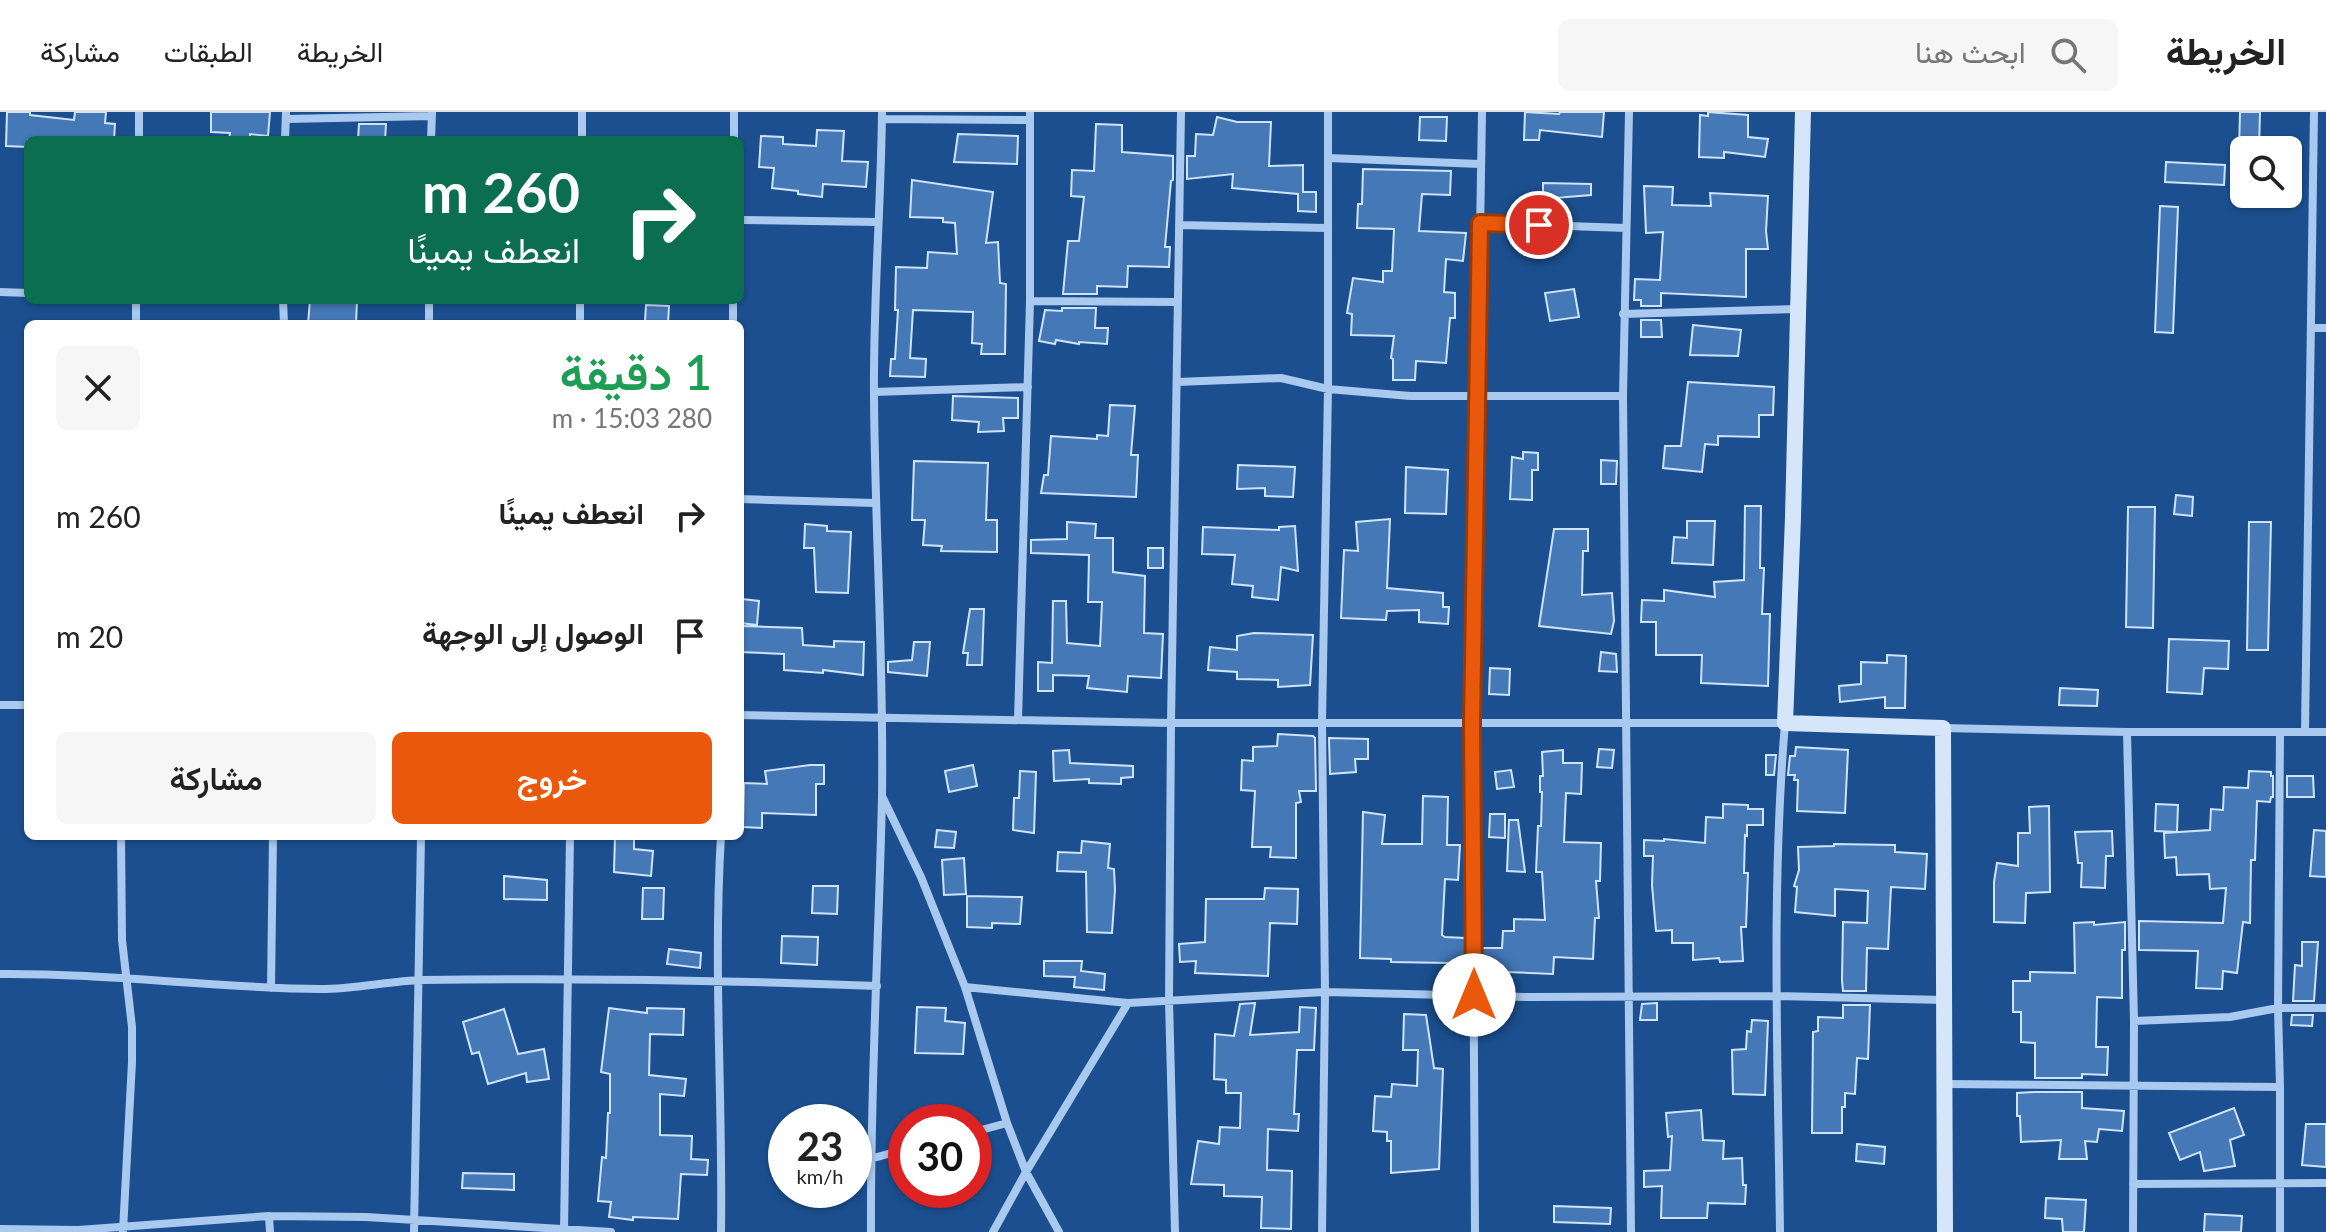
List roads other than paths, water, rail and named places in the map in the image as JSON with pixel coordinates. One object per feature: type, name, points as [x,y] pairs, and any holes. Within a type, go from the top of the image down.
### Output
[{"type":"main road","points":[[1803,112],[1785,723],[1943,728],[1945,1232]]},
{"type":"street","points":[[139,112],[139,136]]},
{"type":"street","points":[[582,112],[582,136]]},
{"type":"street","points":[[734,112],[734,136]]},
{"type":"street","points":[[1175,1232],[1169,1001],[1181,112]]},
{"type":"street","points":[[1322,1232],[1325,992],[1322,722],[1328,389],[1328,112]]},
{"type":"street","points":[[1475,1232],[1472,723],[1482,112]]},
{"type":"street","points":[[1629,112],[1623,396],[1631,1232]]},
{"type":"street","points":[[2305,731],[2314,112]]},
{"type":"street","points":[[285,136],[286,115],[432,114],[431,136]]},
{"type":"street","points":[[872,1110],[882,795],[874,392],[882,116],[1030,116],[1030,301],[1018,720]]},
{"type":"street","points":[[1328,158],[1480,164]]},
{"type":"street","points":[[744,220],[878,222]]},
{"type":"street","points":[[1480,223],[1626,228]]},
{"type":"street","points":[[1179,225],[1326,228]]},
{"type":"street","points":[[0,292],[24,293]]},
{"type":"street","points":[[1030,301],[1178,302]]},
{"type":"street","points":[[1623,314],[1799,309]]},
{"type":"street","points":[[2312,328],[2326,328]]},
{"type":"street","points":[[1177,382],[1281,378],[1328,389],[1377,395],[1623,396]]},
{"type":"street","points":[[874,392],[1028,387]]},
{"type":"street","points":[[744,499],[875,503]]},
{"type":"street","points":[[0,705],[24,705]]},
{"type":"street","points":[[744,715],[1171,723],[1785,723],[1779,793],[1777,996],[1780,1232]]},
{"type":"street","points":[[1943,728],[2326,732]]},
{"type":"street","points":[[2127,732],[2134,1021],[2133,1232]]},
{"type":"street","points":[[2280,732],[2280,1232]]},
{"type":"street","points":[[882,795],[900,828],[965,987],[1007,1123],[1026,1172],[1059,1232]]},
{"type":"street","points":[[121,840],[124,977],[132,1027],[123,1230]]},
{"type":"street","points":[[271,988],[273,840]]},
{"type":"street","points":[[414,1232],[421,840]]},
{"type":"street","points":[[564,1231],[570,840]]},
{"type":"street","points":[[721,840],[718,980],[721,1232]]},
{"type":"street","points":[[0,974],[124,977],[325,989],[417,980],[567,978],[877,986]]},
{"type":"street","points":[[965,987],[1128,1003],[1325,992],[1943,1000]]},
{"type":"street","points":[[993,1232],[1128,1003]]},
{"type":"street","points":[[2134,1021],[2218,1018],[2278,1008],[2326,1008]]},
{"type":"street","points":[[1944,1084],[2280,1087]]},
{"type":"street","points":[[992,1127],[1007,1123]]},
{"type":"street","points":[[2133,1184],[2326,1183]]},
{"type":"street","points":[[871,1208],[871,1232]]},
{"type":"street","points":[[269,1216],[270,1232]]},
{"type":"street","points":[[0,1229],[123,1230],[269,1216],[414,1219],[611,1232]]}]
